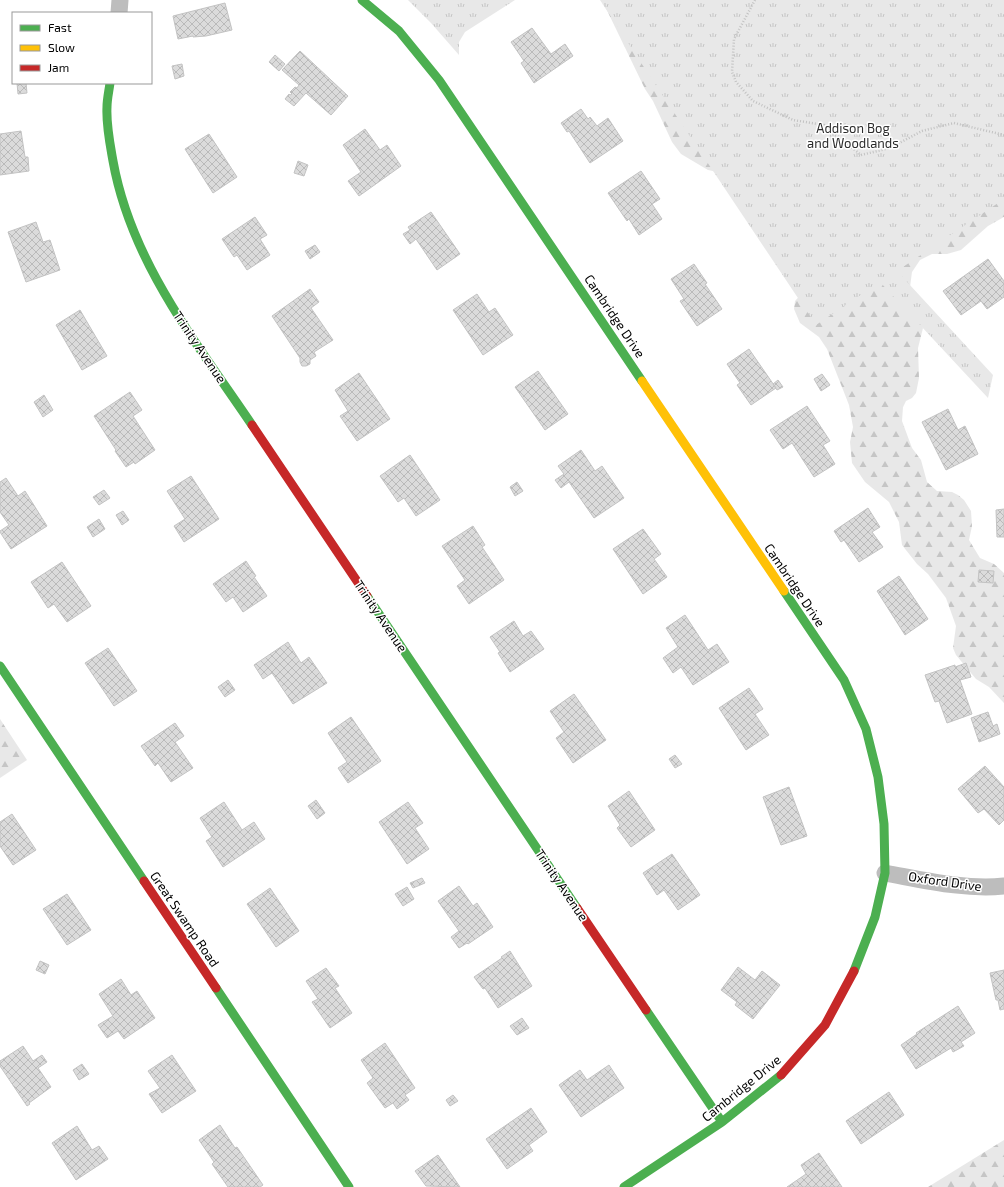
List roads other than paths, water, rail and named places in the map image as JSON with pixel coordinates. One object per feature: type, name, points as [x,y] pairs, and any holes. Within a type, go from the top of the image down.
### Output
[{"type":"street","points":[[119,12],[120,0]]},
{"type":"street","name":"Cambridge Drive","points":[[362,0],[399,31],[439,80],[844,680],[866,729],[878,777],[884,824],[885,873],[875,917],[852,977],[825,1025],[782,1074],[722,1122],[624,1187]]},
{"type":"street","name":"Trinity Avenue","points":[[110,84],[107,109],[113,167],[128,219],[148,267],[230,394],[722,1122]]},
{"type":"street","name":"Great Swamp Road","points":[[0,666],[349,1187]]},
{"type":"street","name":"Oxford Drive","points":[[885,873],[944,883],[990,888],[1004,886]]},
{"type":"park label","name":"Addison Bog and Woodlands","points":[[853,136]]}]
